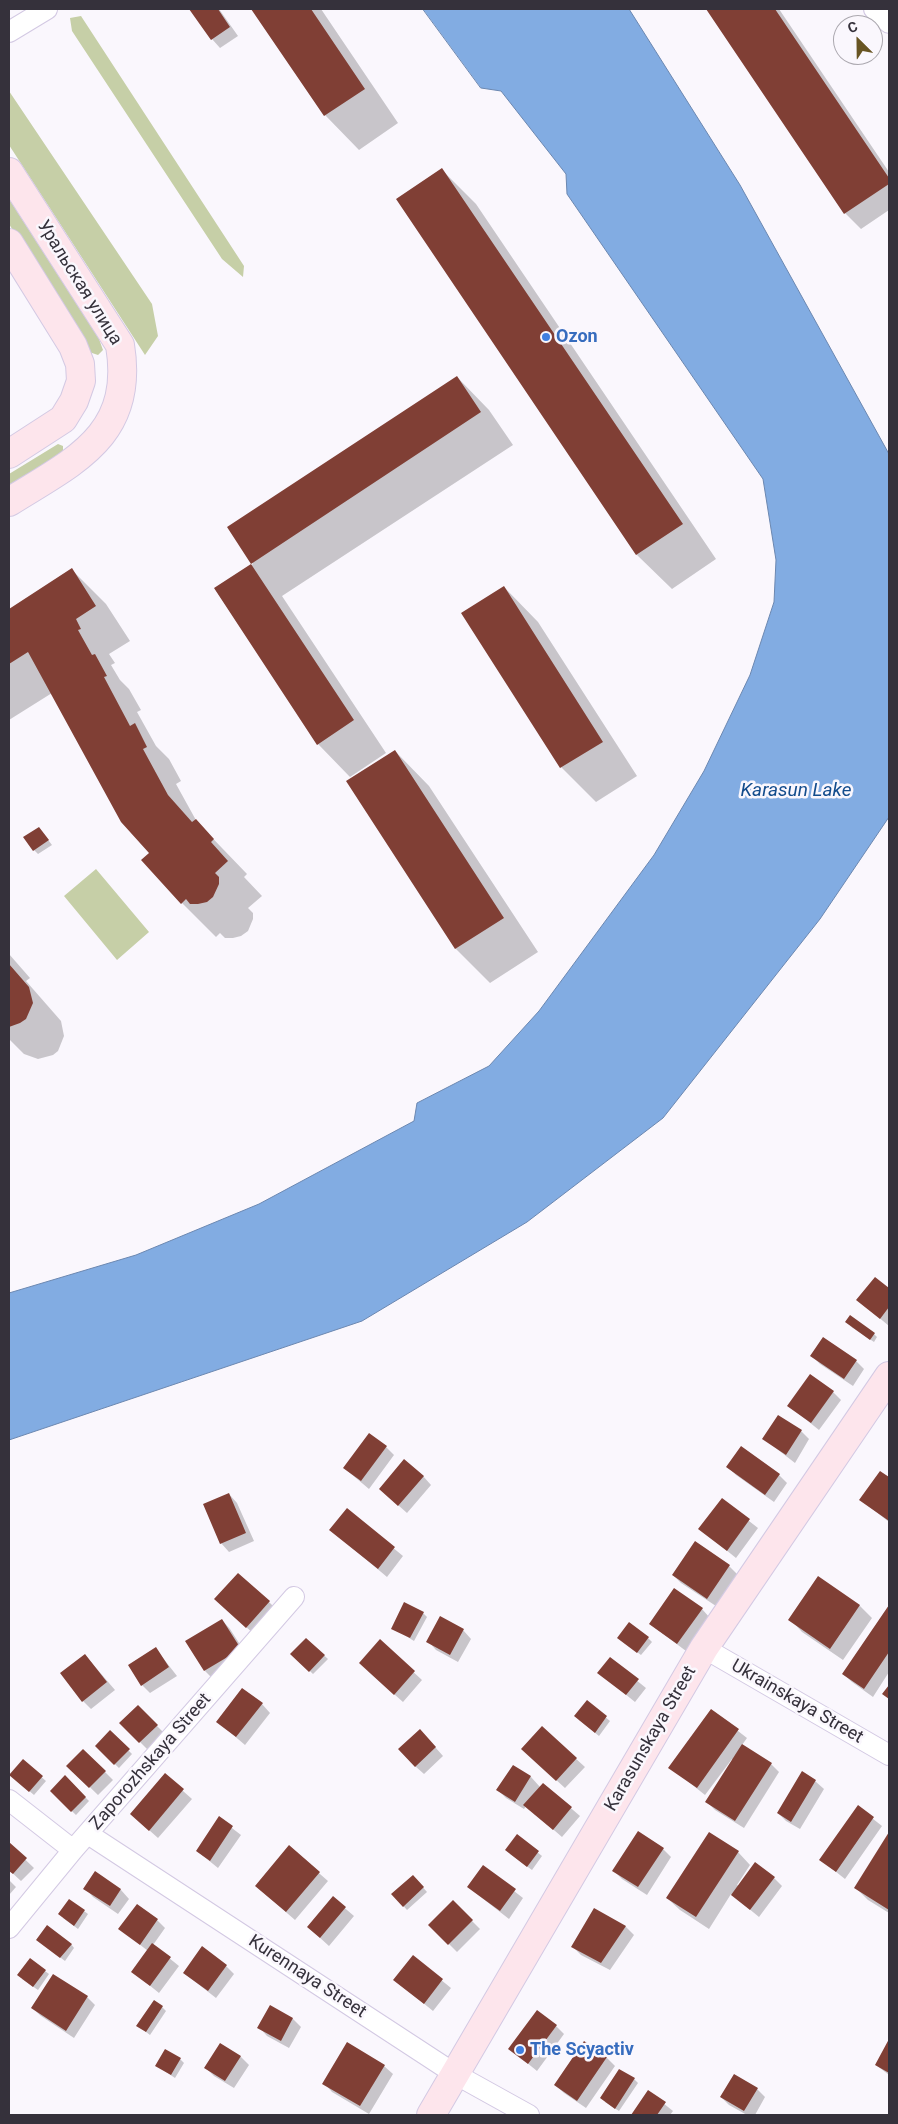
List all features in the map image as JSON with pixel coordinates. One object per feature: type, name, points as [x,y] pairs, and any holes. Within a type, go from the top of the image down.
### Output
[{"type":"street","points":[[9,32],[47,9]]},
{"type":"street","points":[[874,9],[889,23]]},
{"type":"street","name":"Уральская улица","points":[[9,172],[120,345],[124,366],[123,385],[117,407],[107,428],[85,453],[9,502]]},
{"type":"street","points":[[9,243],[73,346],[80,364],[81,381],[74,401],[63,419],[9,454]]},
{"type":"street","name":"Karasunskaya Street","points":[[431,2115],[704,1648],[889,1376]]},
{"type":"street","name":"Zaporozhskaya Street","points":[[9,1928],[73,1850],[294,1597]]},
{"type":"street","name":"Ukrainskaya Street","points":[[704,1648],[889,1755]]},
{"type":"street","points":[[9,1800],[73,1850]]},
{"type":"street","name":"Kurennaya Street","points":[[88,1834],[455,2074],[529,2115]]},
{"type":"green space","points":[[81,16],[244,266],[243,277],[222,259],[72,31],[70,18]]},
{"type":"green space","points":[[9,91],[152,304],[158,336],[145,355],[9,145]]},
{"type":"green space","points":[[9,199],[99,339],[103,350],[98,355],[89,352],[9,224]]},
{"type":"green space","points":[[58,444],[63,446],[63,455],[9,489],[9,474]]},
{"type":"green space","points":[[96,869],[149,932],[117,960],[64,896]]},
{"type":"water","name":"Karasun Lake","points":[[423,9],[629,9],[740,185],[889,454],[889,817],[820,919],[663,1118],[527,1222],[362,1321],[9,1440],[9,1293],[136,1255],[259,1204],[414,1121],[417,1103],[489,1066],[539,1011],[654,855],[704,771],[750,675],[774,602],[776,560],[763,479],[567,194],[566,174],[501,91],[481,88]]},
{"type":"building","points":[[189,9],[218,9],[230,27],[211,40]]},
{"type":"building","points":[[251,9],[311,9],[365,89],[324,116]]},
{"type":"building","points":[[706,9],[775,9],[889,178],[889,184],[844,214]]},
{"type":"building","points":[[442,168],[683,524],[636,555],[396,199]]},
{"type":"building","points":[[457,376],[481,412],[251,564],[227,527]]},
{"type":"building","points":[[251,564],[354,720],[317,745],[214,588]]},
{"type":"building","points":[[72,568],[96,606],[76,619],[81,629],[78,630],[92,655],[95,654],[107,676],[104,677],[130,726],[135,723],[147,747],[143,749],[168,795],[192,822],[196,819],[214,839],[211,842],[228,861],[215,873],[219,877],[219,884],[213,897],[207,902],[190,904],[186,899],[181,904],[141,860],[149,853],[121,822],[28,652],[9,664],[9,609]]},
{"type":"building","points":[[504,586],[603,742],[560,768],[461,613]]},
{"type":"building","points":[[395,750],[504,918],[455,949],[346,781]]},
{"type":"building","points":[[39,827],[49,840],[33,851],[23,837]]},
{"type":"building","points":[[9,964],[29,987],[33,1003],[26,1019],[9,1027]]},
{"type":"building","points":[[875,1277],[889,1288],[889,1307],[880,1319],[856,1300]]},
{"type":"building","points":[[850,1315],[875,1333],[870,1340],[845,1322]]},
{"type":"building","points":[[823,1337],[857,1360],[844,1379],[810,1356]]},
{"type":"building","points":[[810,1374],[834,1391],[811,1423],[787,1406]]},
{"type":"building","points":[[778,1415],[802,1430],[786,1455],[762,1439]]},
{"type":"building","points":[[369,1433],[387,1446],[361,1481],[343,1468]]},
{"type":"building","points":[[741,1446],[780,1474],[765,1495],[726,1467]]},
{"type":"building","points":[[404,1459],[424,1476],[398,1506],[379,1489]]},
{"type":"building","points":[[880,1471],[889,1477],[889,1521],[859,1500]]},
{"type":"building","points":[[229,1493],[246,1533],[220,1544],[203,1504]]},
{"type":"building","points":[[722,1498],[750,1519],[727,1551],[698,1529]]},
{"type":"building","points":[[347,1508],[395,1547],[378,1569],[329,1530]]},
{"type":"building","points":[[695,1541],[730,1565],[707,1599],[672,1575]]},
{"type":"building","points":[[238,1573],[270,1601],[246,1628],[214,1599]]},
{"type":"building","points":[[818,1576],[860,1605],[830,1649],[788,1620]]},
{"type":"building","points":[[674,1588],[703,1608],[677,1644],[649,1624]]},
{"type":"building","points":[[404,1602],[424,1612],[410,1638],[391,1629]]},
{"type":"building","points":[[889,1605],[889,1652],[864,1689],[842,1674]]},
{"type":"building","points":[[440,1616],[464,1629],[450,1655],[426,1642]]},
{"type":"building","points":[[222,1619],[241,1649],[204,1671],[185,1641]]},
{"type":"building","points":[[629,1622],[649,1637],[637,1653],[617,1638]]},
{"type":"building","points":[[306,1638],[325,1655],[309,1672],[290,1654]]},
{"type":"building","points":[[380,1639],[415,1671],[394,1695],[359,1663]]},
{"type":"building","points":[[156,1647],[169,1667],[141,1686],[128,1665]]},
{"type":"building","points":[[85,1654],[107,1682],[82,1702],[60,1673]]},
{"type":"building","points":[[610,1657],[639,1679],[626,1695],[597,1673]]},
{"type":"building","points":[[889,1685],[889,1699],[882,1694]]},
{"type":"building","points":[[242,1688],[263,1703],[236,1737],[216,1722]]},
{"type":"building","points":[[587,1700],[607,1716],[595,1733],[574,1716]]},
{"type":"building","points":[[138,1705],[158,1725],[139,1743],[119,1723]]},
{"type":"building","points":[[711,1709],[739,1729],[697,1788],[668,1768]]},
{"type":"building","points":[[542,1726],[577,1758],[556,1781],[521,1749]]},
{"type":"building","points":[[420,1729],[436,1747],[415,1767],[398,1749]]},
{"type":"building","points":[[110,1730],[130,1749],[114,1765],[95,1746]]},
{"type":"building","points":[[742,1744],[772,1763],[735,1821],[705,1802]]},
{"type":"building","points":[[83,1749],[106,1771],[89,1788],[66,1766]]},
{"type":"building","points":[[23,1759],[43,1776],[29,1792],[9,1775]]},
{"type":"building","points":[[513,1765],[531,1776],[515,1802],[496,1790]]},
{"type":"building","points":[[802,1771],[816,1780],[791,1822],[777,1813]]},
{"type":"building","points":[[165,1773],[184,1789],[149,1831],[130,1814]]},
{"type":"building","points":[[65,1775],[86,1797],[71,1812],[50,1791]]},
{"type":"building","points":[[543,1783],[572,1807],[553,1830],[523,1805]]},
{"type":"building","points":[[858,1805],[874,1817],[836,1872],[819,1860]]},
{"type":"building","points":[[219,1816],[233,1826],[210,1861],[196,1851]]},
{"type":"building","points":[[638,1831],[664,1848],[638,1887],[612,1871]]},
{"type":"building","points":[[709,1832],[739,1851],[696,1917],[666,1898]]},
{"type":"building","points":[[889,1832],[889,1910],[854,1888]]},
{"type":"building","points":[[517,1834],[539,1851],[527,1867],[505,1850]]},
{"type":"building","points":[[9,1842],[27,1858],[13,1874],[9,1871]]},
{"type":"building","points":[[289,1845],[320,1872],[286,1912],[255,1886]]},
{"type":"building","points":[[755,1862],[775,1877],[750,1910],[731,1895]]},
{"type":"building","points":[[483,1865],[516,1889],[500,1911],[467,1887]]},
{"type":"building","points":[[95,1871],[121,1889],[110,1906],[83,1889]]},
{"type":"building","points":[[413,1875],[424,1887],[403,1907],[391,1894]]},
{"type":"building","points":[[333,1896],[346,1907],[320,1938],[307,1927]]},
{"type":"building","points":[[69,1899],[85,1910],[74,1926],[58,1914]]},
{"type":"building","points":[[453,1900],[473,1920],[448,1945],[428,1925]]},
{"type":"building","points":[[137,1904],[158,1919],[140,1945],[118,1929]]},
{"type":"building","points":[[594,1908],[626,1926],[601,1963],[571,1947]]},
{"type":"building","points":[[47,1925],[72,1944],[60,1958],[36,1940]]},
{"type":"building","points":[[152,1943],[171,1957],[150,1986],[131,1972]]},
{"type":"building","points":[[202,1946],[227,1965],[208,1991],[183,1973]]},
{"type":"building","points":[[413,1955],[443,1979],[424,2004],[393,1980]]},
{"type":"building","points":[[30,1958],[46,1970],[33,1987],[17,1975]]},
{"type":"building","points":[[53,1974],[88,1996],[66,2031],[31,2008]]},
{"type":"building","points":[[154,2000],[163,2006],[146,2032],[136,2026]]},
{"type":"building","points":[[270,2005],[293,2018],[281,2041],[257,2028]]},
{"type":"building","points":[[537,2010],[557,2025],[528,2064],[508,2049]]},
{"type":"building","points":[[889,2039],[889,2073],[875,2065]]},
{"type":"building","points":[[584,2041],[607,2057],[577,2101],[554,2085]]},
{"type":"building","points":[[347,2042],[385,2065],[360,2106],[322,2084]]},
{"type":"building","points":[[220,2043],[241,2056],[225,2081],[204,2068]]},
{"type":"building","points":[[165,2049],[181,2058],[171,2075],[155,2066]]},
{"type":"building","points":[[619,2069],[635,2078],[615,2109],[600,2098]]},
{"type":"building","points":[[734,2074],[758,2088],[744,2111],[720,2097]]},
{"type":"building","points":[[648,2090],[666,2102],[657,2115],[631,2115]]},
{"type":"place","name":"Ozon","points":[[546,337]]},
{"type":"place","name":"The Scyactiv","points":[[520,2050]]}]
